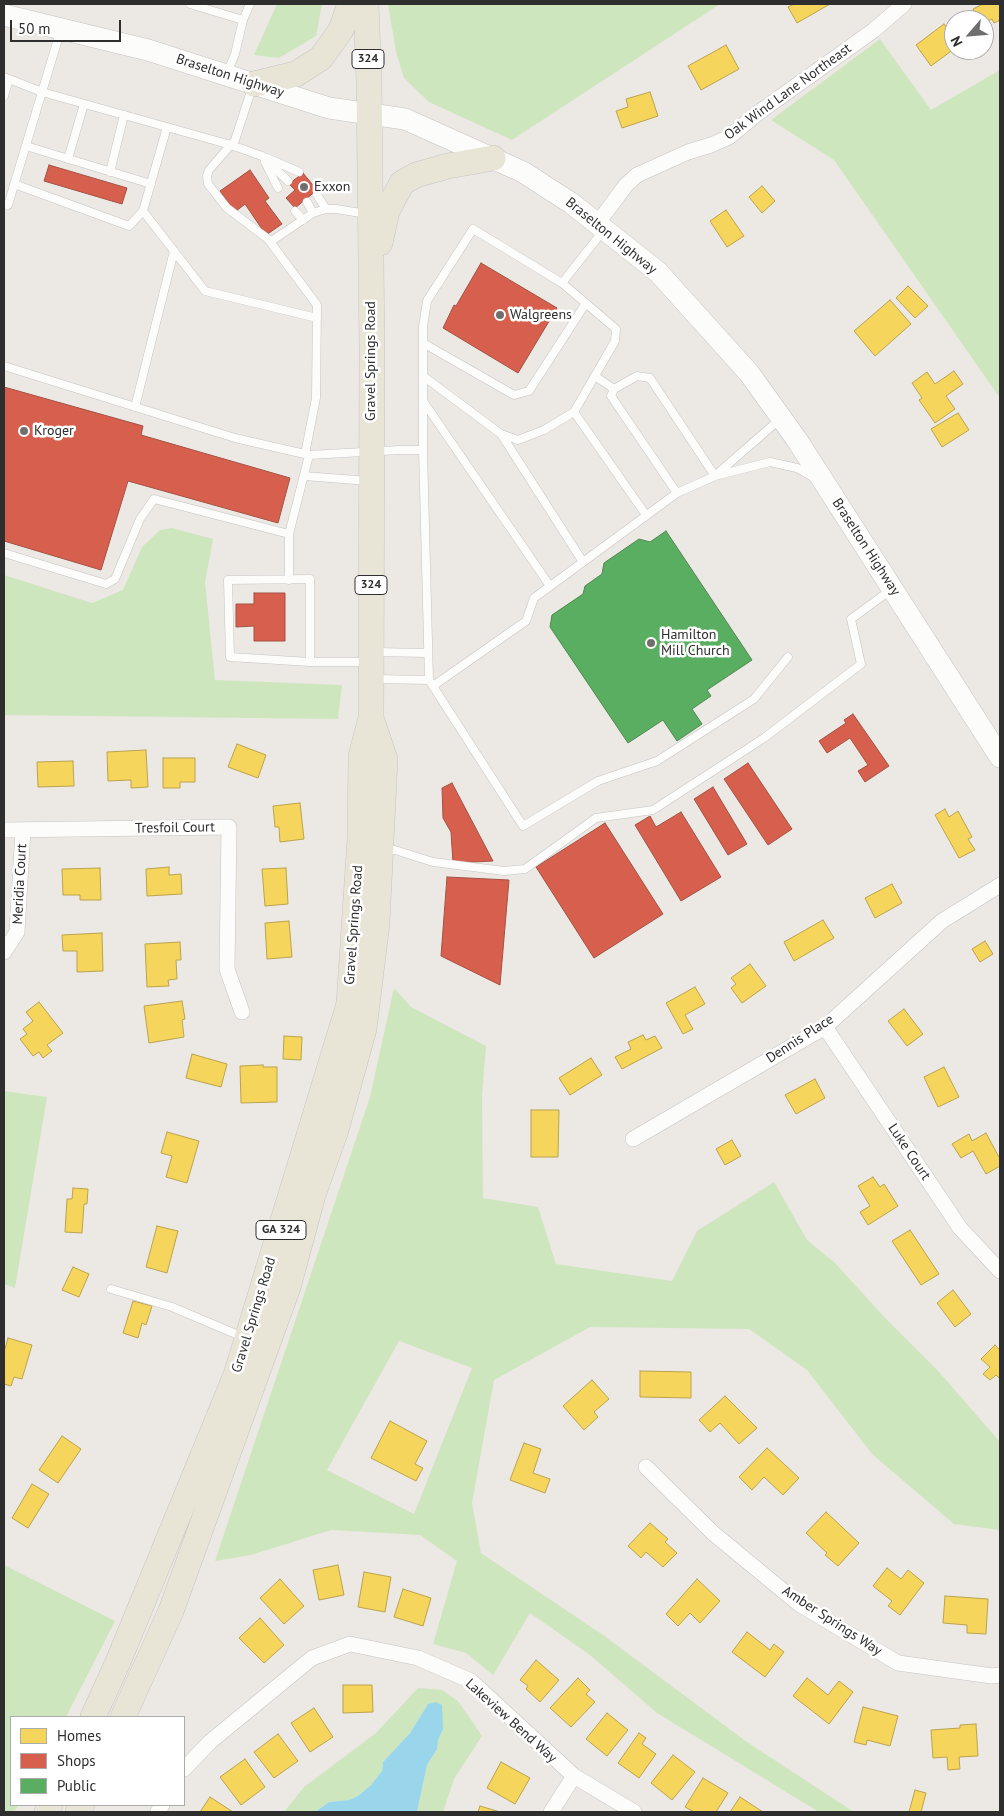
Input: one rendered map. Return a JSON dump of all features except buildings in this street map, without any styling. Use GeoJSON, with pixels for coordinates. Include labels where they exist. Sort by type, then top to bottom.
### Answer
{"type":"FeatureCollection","features":[{"type":"Feature","properties":{"kind":"main road"},"geometry":{"type":"LineString","coordinates":[[254,84],[296,74],[321,58],[341,30],[350,4]]}},
{"type":"Feature","properties":{"kind":"main road","name":"Gravel Springs Road"},"geometry":{"type":"LineString","coordinates":[[93,1716],[236,1374],[349,1004],[360,838],[362,756],[371,718],[371,284],[366,4]]}},
{"type":"Feature","properties":{"kind":"main road","name":"Braselton Highway"},"geometry":{"type":"LineString","coordinates":[[4,15],[148,50],[329,108],[406,119],[524,172],[572,203],[658,272],[749,373],[782,417],[826,484],[893,588],[916,628],[1000,757]]}},
{"type":"Feature","properties":{"kind":"main road"},"geometry":{"type":"LineString","coordinates":[[371,284],[387,211],[402,183],[416,175],[448,166],[492,158]]}},
{"type":"Feature","properties":{"kind":"main road","name":"Gravel Springs Road"},"geometry":{"type":"LineString","coordinates":[[123,1716],[171,1611],[288,1287],[313,1195],[336,1130],[364,1029],[377,923],[385,759],[371,718]]}},
{"type":"Feature","properties":{"kind":"street","name":"Oak Wind Lane Northeast"},"geometry":{"type":"LineString","coordinates":[[601,226],[626,185],[637,175],[688,152],[729,137],[758,113],[874,30],[904,4]]}},
{"type":"Feature","properties":{"kind":"street","name":"Tresfoil Court"},"geometry":{"type":"LineString","coordinates":[[24,830],[229,828],[227,969],[242,1012]]}},
{"type":"Feature","properties":{"kind":"street","name":"Meridia Court"},"geometry":{"type":"LineString","coordinates":[[4,830],[24,830],[17,932],[4,952]]}},
{"type":"Feature","properties":{"kind":"street","name":"Dennis Place"},"geometry":{"type":"LineString","coordinates":[[633,1139],[825,1027],[942,921],[1000,885]]}},
{"type":"Feature","properties":{"kind":"street","name":"Luke Court"},"geometry":{"type":"LineString","coordinates":[[825,1027],[960,1228],[1000,1271]]}},
{"type":"Feature","properties":{"kind":"street","name":"Amber Springs Way"},"geometry":{"type":"LineString","coordinates":[[646,1467],[712,1533],[799,1604],[898,1664],[992,1676],[1000,1675]]}},
{"type":"Feature","properties":{"kind":"street","name":"Lakeview Bend Way"},"geometry":{"type":"LineString","coordinates":[[185,1768],[211,1741],[312,1658],[350,1644],[418,1658],[471,1682],[574,1776],[634,1812]]}},
{"type":"Feature","properties":{"kind":"street"},"geometry":{"type":"LineString","coordinates":[[551,1812],[574,1776]]}},
{"type":"Feature","properties":{"kind":"lane"},"geometry":{"type":"LineString","coordinates":[[190,4],[243,20]]}},
{"type":"Feature","properties":{"kind":"lane"},"geometry":{"type":"LineString","coordinates":[[227,75],[243,20],[250,4]]}},
{"type":"Feature","properties":{"kind":"lane"},"geometry":{"type":"LineString","coordinates":[[4,204],[8,205],[61,29]]}},
{"type":"Feature","properties":{"kind":"lane"},"geometry":{"type":"LineString","coordinates":[[4,96],[6,78],[42,92],[231,145],[299,172]]}},
{"type":"Feature","properties":{"kind":"lane"},"geometry":{"type":"LineString","coordinates":[[254,84],[235,140],[209,170],[208,184],[227,208],[270,242],[317,305],[316,398],[304,476],[289,534],[289,580]]}},
{"type":"Feature","properties":{"kind":"lane"},"geometry":{"type":"LineString","coordinates":[[68,159],[84,104]]}},
{"type":"Feature","properties":{"kind":"lane"},"geometry":{"type":"LineString","coordinates":[[110,172],[124,115]]}},
{"type":"Feature","properties":{"kind":"lane"},"geometry":{"type":"LineString","coordinates":[[14,184],[129,226],[143,211],[167,127]]}},
{"type":"Feature","properties":{"kind":"lane"},"geometry":{"type":"LineString","coordinates":[[26,146],[151,184]]}},
{"type":"Feature","properties":{"kind":"lane"},"geometry":{"type":"LineString","coordinates":[[262,156],[288,181]]}},
{"type":"Feature","properties":{"kind":"lane"},"geometry":{"type":"LineString","coordinates":[[262,156],[278,188]]}},
{"type":"Feature","properties":{"kind":"lane"},"geometry":{"type":"LineString","coordinates":[[317,195],[326,209]]}},
{"type":"Feature","properties":{"kind":"lane"},"geometry":{"type":"LineString","coordinates":[[306,202],[313,213]]}},
{"type":"Feature","properties":{"kind":"lane"},"geometry":{"type":"LineString","coordinates":[[270,242],[313,213],[326,209],[370,215]]}},
{"type":"Feature","properties":{"kind":"lane"},"geometry":{"type":"LineString","coordinates":[[143,211],[205,291],[317,318]]}},
{"type":"Feature","properties":{"kind":"lane"},"geometry":{"type":"LineString","coordinates":[[295,211],[303,220]]}},
{"type":"Feature","properties":{"kind":"lane"},"geometry":{"type":"LineString","coordinates":[[562,283],[601,226]]}},
{"type":"Feature","properties":{"kind":"lane"},"geometry":{"type":"LineString","coordinates":[[423,376],[501,434],[518,440],[544,430],[574,412],[615,341],[616,329],[562,283],[473,229],[427,301],[423,327],[423,343],[423,376],[423,450],[427,653],[431,683],[523,826],[598,781],[657,761],[754,699],[788,657]]}},
{"type":"Feature","properties":{"kind":"lane"},"geometry":{"type":"LineString","coordinates":[[135,407],[174,251]]}},
{"type":"Feature","properties":{"kind":"lane"},"geometry":{"type":"LineString","coordinates":[[423,343],[514,394],[522,393],[529,391],[586,303]]}},
{"type":"Feature","properties":{"kind":"lane"},"geometry":{"type":"LineString","coordinates":[[4,366],[236,438],[307,454],[423,450]]}},
{"type":"Feature","properties":{"kind":"lane"},"geometry":{"type":"LineString","coordinates":[[595,376],[612,392],[677,493]]}},
{"type":"Feature","properties":{"kind":"lane"},"geometry":{"type":"LineString","coordinates":[[612,392],[637,376],[650,378],[715,476]]}},
{"type":"Feature","properties":{"kind":"lane"},"geometry":{"type":"LineString","coordinates":[[423,401],[550,586]]}},
{"type":"Feature","properties":{"kind":"lane"},"geometry":{"type":"LineString","coordinates":[[574,412],[646,515]]}},
{"type":"Feature","properties":{"kind":"lane"},"geometry":{"type":"LineString","coordinates":[[715,476],[782,417]]}},
{"type":"Feature","properties":{"kind":"lane"},"geometry":{"type":"LineString","coordinates":[[501,434],[582,562]]}},
{"type":"Feature","properties":{"kind":"lane"},"geometry":{"type":"LineString","coordinates":[[431,683],[526,621],[534,598],[677,493],[715,476],[770,462],[797,468],[826,484]]}},
{"type":"Feature","properties":{"kind":"lane"},"geometry":{"type":"LineString","coordinates":[[304,476],[372,481]]}},
{"type":"Feature","properties":{"kind":"lane"},"geometry":{"type":"LineString","coordinates":[[4,553],[106,584],[115,579],[140,519],[154,499],[289,534]]}},
{"type":"Feature","properties":{"kind":"lane"},"geometry":{"type":"LineString","coordinates":[[310,662],[310,579],[228,580],[230,657],[310,662],[371,664],[427,653]]}},
{"type":"Feature","properties":{"kind":"lane"},"geometry":{"type":"LineString","coordinates":[[380,850],[395,850],[433,862],[504,871],[525,869],[596,818],[653,810],[764,738],[860,664],[851,619],[893,588]]}},
{"type":"Feature","properties":{"kind":"lane"},"geometry":{"type":"LineString","coordinates":[[371,664],[431,683]]}},
{"type":"Feature","properties":{"kind":"lane"},"geometry":{"type":"LineString","coordinates":[[111,1289],[172,1307],[247,1338]]}},
{"type":"Feature","properties":{"kind":"green space"},"geometry":{"type":"Polygon","coordinates":[[[277,4],[322,4],[316,36],[279,58],[254,55],[277,4]]]}},
{"type":"Feature","properties":{"kind":"green space"},"geometry":{"type":"Polygon","coordinates":[[[388,4],[720,4],[512,140],[429,102],[404,78],[396,52],[388,4]]]}},
{"type":"Feature","properties":{"kind":"green space"},"geometry":{"type":"Polygon","coordinates":[[[880,39],[931,110],[1000,70],[1000,398],[834,160],[771,120],[880,39]]]}},
{"type":"Feature","properties":{"kind":"green space"},"geometry":{"type":"Polygon","coordinates":[[[172,528],[213,539],[205,582],[215,680],[342,685],[338,719],[4,715],[4,575],[92,603],[123,590],[142,547],[160,530],[172,528]]]}},
{"type":"Feature","properties":{"kind":"green space"},"geometry":{"type":"Polygon","coordinates":[[[394,988],[411,1007],[486,1046],[482,1095],[483,1198],[538,1207],[556,1264],[672,1281],[697,1231],[774,1182],[807,1240],[835,1263],[887,1320],[939,1372],[1000,1442],[1000,1530],[954,1524],[872,1454],[807,1370],[749,1329],[590,1327],[494,1380],[472,1503],[481,1553],[603,1635],[747,1742],[854,1812],[819,1812],[657,1713],[590,1655],[530,1613],[493,1675],[466,1653],[433,1644],[457,1561],[420,1535],[331,1530],[251,1555],[215,1561],[370,1097],[394,988]],[[399,1341],[327,1470],[414,1514],[472,1368],[399,1341]]]}},
{"type":"Feature","properties":{"kind":"green space"},"geometry":{"type":"Polygon","coordinates":[[[4,1091],[47,1097],[15,1288],[4,1284],[4,1091]]]}},
{"type":"Feature","properties":{"kind":"green space"},"geometry":{"type":"Polygon","coordinates":[[[4,1565],[115,1621],[67,1716],[10,1716],[10,1806],[18,1806],[14,1812],[4,1812],[4,1565]]]}},
{"type":"Feature","properties":{"kind":"green space"},"geometry":{"type":"Polygon","coordinates":[[[418,1688],[442,1690],[458,1701],[482,1736],[454,1779],[443,1812],[417,1812],[427,1765],[437,1749],[438,1740],[443,1729],[428,1704],[410,1733],[383,1762],[382,1771],[371,1785],[358,1796],[349,1800],[329,1802],[315,1812],[284,1812],[304,1787],[376,1733],[418,1688]]]}},
{"type":"Feature","properties":{"kind":"water"},"geometry":{"type":"Polygon","coordinates":[[[436,1702],[442,1705],[443,1729],[438,1740],[437,1749],[427,1765],[417,1812],[315,1812],[329,1802],[349,1800],[358,1796],[371,1785],[382,1771],[383,1762],[410,1733],[428,1704],[436,1702]]]}},
{"type":"Feature","properties":{"kind":"place","name":"Exxon"},"geometry":{"type":"Point","coordinates":[304,187]}},
{"type":"Feature","properties":{"kind":"place","name":"Walgreens"},"geometry":{"type":"Point","coordinates":[500,315]}},
{"type":"Feature","properties":{"kind":"place","name":"Kroger"},"geometry":{"type":"Point","coordinates":[24,431]}},
{"type":"Feature","properties":{"kind":"place","name":"Hamilton Mill Church"},"geometry":{"type":"Point","coordinates":[651,643]}}]}
